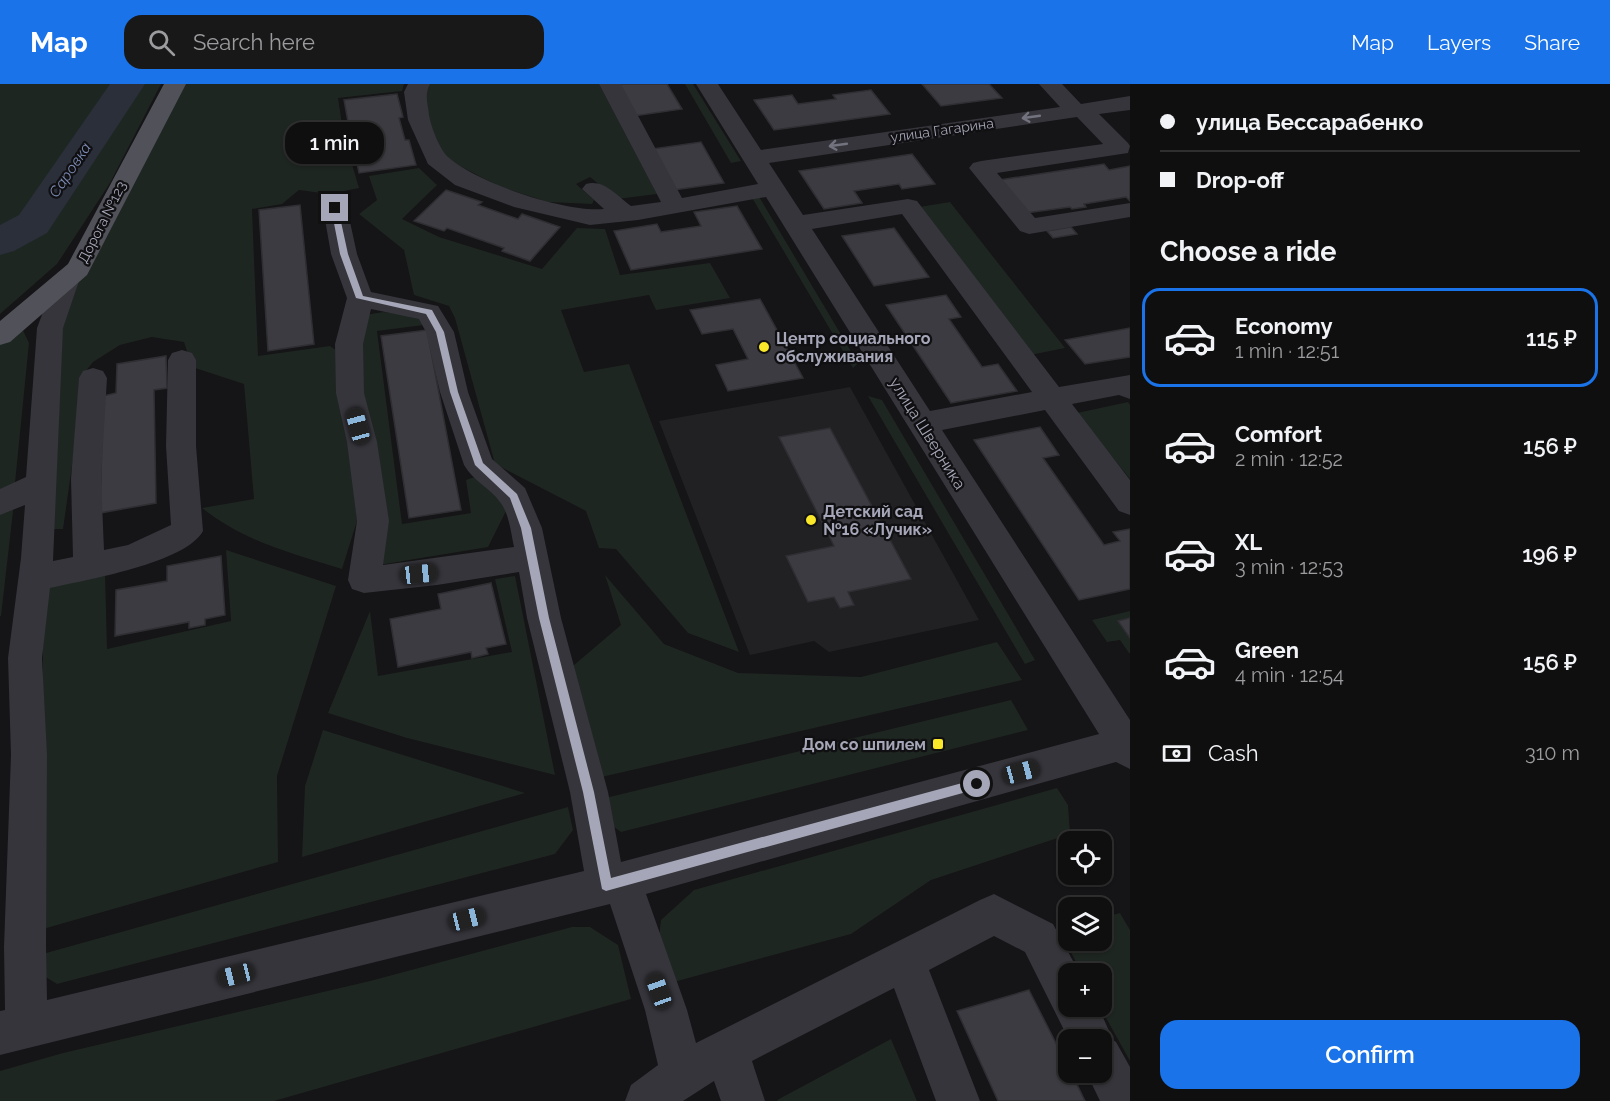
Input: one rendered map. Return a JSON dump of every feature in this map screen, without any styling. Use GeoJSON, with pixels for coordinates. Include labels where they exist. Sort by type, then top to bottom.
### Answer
{"type":"FeatureCollection","features":[{"type":"Feature","properties":{"kind":"main road","name":"Дорога №123"},"geometry":{"type":"LineString","coordinates":[[0,336],[78,269],[175,84]]}},
{"type":"Feature","properties":{"kind":"street"},"geometry":{"type":"LineString","coordinates":[[419,84],[415,92],[419,120],[436,159],[463,180],[523,202],[590,218],[675,206],[774,188]]}},
{"type":"Feature","properties":{"kind":"street"},"geometry":{"type":"LineString","coordinates":[[610,84],[675,206]]}},
{"type":"Feature","properties":{"kind":"street","name":"улица Шверника"},"geometry":{"type":"LineString","coordinates":[[707,84],[1128,746]]}},
{"type":"Feature","properties":{"kind":"street"},"geometry":{"type":"LineString","coordinates":[[1050,84],[1125,147]]}},
{"type":"Feature","properties":{"kind":"street","name":"улица Гагарина"},"geometry":{"type":"LineString","coordinates":[[754,158],[965,150],[1079,110],[1130,103]]}},
{"type":"Feature","properties":{"kind":"street"},"geometry":{"type":"LineString","coordinates":[[965,150],[1125,147]]}},
{"type":"Feature","properties":{"kind":"street"},"geometry":{"type":"LineString","coordinates":[[965,150],[1029,226],[1130,210]]}},
{"type":"Feature","properties":{"kind":"street"},"geometry":{"type":"LineString","coordinates":[[594,189],[625,214]]}},
{"type":"Feature","properties":{"kind":"street"},"geometry":{"type":"LineString","coordinates":[[796,224],[908,206],[1130,503]]}},
{"type":"Feature","properties":{"kind":"street"},"geometry":{"type":"LineString","coordinates":[[335,208],[344,254],[360,298],[349,344],[350,393],[362,442],[373,521],[364,579],[437,572],[532,557]]}},
{"type":"Feature","properties":{"kind":"street"},"geometry":{"type":"LineString","coordinates":[[68,278],[50,328],[34,578],[25,658],[29,755],[24,947],[14,1029],[614,883],[1128,746]]}},
{"type":"Feature","properties":{"kind":"street"},"geometry":{"type":"LineString","coordinates":[[360,298],[429,312],[440,332],[454,392],[479,465],[513,496],[526,528],[544,618],[614,883],[666,1010],[682,1074]]}},
{"type":"Feature","properties":{"kind":"street"},"geometry":{"type":"LineString","coordinates":[[34,578],[134,557],[187,531],[182,446],[182,360]]}},
{"type":"Feature","properties":{"kind":"street"},"geometry":{"type":"LineString","coordinates":[[89,566],[86,479],[93,378]]}},
{"type":"Feature","properties":{"kind":"street"},"geometry":{"type":"LineString","coordinates":[[922,423],[1126,384],[1130,389]]}},
{"type":"Feature","properties":{"kind":"street"},"geometry":{"type":"LineString","coordinates":[[0,503],[40,484]]}},
{"type":"Feature","properties":{"kind":"street"},"geometry":{"type":"LineString","coordinates":[[647,1101],[682,1074],[994,914],[1039,938],[1058,974]]}},
{"type":"Feature","properties":{"kind":"street"},"geometry":{"type":"LineString","coordinates":[[904,960],[958,1101]]}},
{"type":"Feature","properties":{"kind":"street"},"geometry":{"type":"LineString","coordinates":[[727,1050],[743,1101]]}},
{"type":"Feature","properties":{"kind":"street"},"geometry":{"type":"LineString","coordinates":[[1112,1078],[1124,1101]]}},
{"type":"Feature","properties":{"kind":"shaded area"},"geometry":{"type":"Polygon","coordinates":[[[0,84],[161,84],[110,183],[57,264],[0,314],[0,84]]]}},
{"type":"Feature","properties":{"kind":"shaded area"},"geometry":{"type":"Polygon","coordinates":[[[183,84],[404,84],[402,91],[338,98],[344,137],[359,188],[329,194],[299,190],[282,204],[252,209],[258,356],[330,346],[337,351],[357,521],[342,569],[287,552],[252,538],[218,520],[202,508],[254,499],[244,384],[192,367],[184,342],[152,337],[120,345],[93,362],[79,380],[76,438],[63,529],[52,529],[57,331],[72,287],[183,84]]]}},
{"type":"Feature","properties":{"kind":"shaded area"},"geometry":{"type":"Polygon","coordinates":[[[424,84],[599,84],[657,194],[617,199],[590,177],[576,184],[594,200],[592,204],[548,202],[498,186],[439,155],[422,117],[424,84]]]}},
{"type":"Feature","properties":{"kind":"shaded area"},"geometry":{"type":"Polygon","coordinates":[[[685,84],[693,84],[741,161],[731,163],[685,84]]]}},
{"type":"Feature","properties":{"kind":"shaded area"},"geometry":{"type":"Polygon","coordinates":[[[419,168],[437,185],[402,219],[439,237],[542,269],[577,228],[605,229],[620,275],[710,263],[730,298],[656,310],[649,295],[561,310],[584,372],[629,364],[739,652],[688,633],[616,549],[599,548],[586,511],[495,464],[455,318],[449,306],[414,295],[404,250],[359,214],[377,200],[369,176],[419,168]]]}},
{"type":"Feature","properties":{"kind":"shaded area"},"geometry":{"type":"Polygon","coordinates":[[[758,195],[858,363],[853,368],[751,196],[758,195]]]}},
{"type":"Feature","properties":{"kind":"shaded area"},"geometry":{"type":"Polygon","coordinates":[[[950,202],[1065,348],[1030,355],[919,207],[950,202]]]}},
{"type":"Feature","properties":{"kind":"shaded area"},"geometry":{"type":"Polygon","coordinates":[[[383,312],[420,316],[424,325],[377,331],[402,524],[471,513],[466,480],[480,475],[507,509],[488,547],[379,565],[359,387],[365,315],[383,312]]]}},
{"type":"Feature","properties":{"kind":"shaded area"},"geometry":{"type":"Polygon","coordinates":[[[21,326],[29,343],[15,483],[0,491],[0,344],[21,326]]]}},
{"type":"Feature","properties":{"kind":"shaded area","name":"Детский сад №16 «Лучик»"},"geometry":{"type":"Polygon","coordinates":[[[850,387],[979,620],[829,652],[814,641],[750,655],[659,421],[850,387]]]}},
{"type":"Feature","properties":{"kind":"shaded area"},"geometry":{"type":"Polygon","coordinates":[[[868,396],[882,400],[1035,660],[1025,664],[868,396]]]}},
{"type":"Feature","properties":{"kind":"shaded area"},"geometry":{"type":"Polygon","coordinates":[[[1128,402],[1130,405],[1130,479],[1077,413],[1128,402]]]}},
{"type":"Feature","properties":{"kind":"shaded area"},"geometry":{"type":"Polygon","coordinates":[[[14,503],[1,616],[0,616],[0,508],[14,503]]]}},
{"type":"Feature","properties":{"kind":"shaded area"},"geometry":{"type":"Polygon","coordinates":[[[226,550],[336,586],[277,776],[278,862],[43,929],[43,584],[105,572],[107,649],[231,621],[226,550]]]}},
{"type":"Feature","properties":{"kind":"shaded area"},"geometry":{"type":"Polygon","coordinates":[[[605,575],[664,644],[738,673],[861,677],[997,642],[1022,680],[593,779],[567,671],[621,625],[605,575]]]}},
{"type":"Feature","properties":{"kind":"shaded area"},"geometry":{"type":"Polygon","coordinates":[[[515,576],[555,775],[407,738],[328,713],[370,611],[378,676],[512,652],[495,579],[515,576]]]}},
{"type":"Feature","properties":{"kind":"shaded area"},"geometry":{"type":"Polygon","coordinates":[[[1130,611],[1129,653],[1120,640],[1107,642],[1092,620],[1130,611]]]}},
{"type":"Feature","properties":{"kind":"shaded area"},"geometry":{"type":"Polygon","coordinates":[[[1011,700],[1028,730],[621,832],[603,819],[597,800],[1011,700]]]}},
{"type":"Feature","properties":{"kind":"shaded area"},"geometry":{"type":"Polygon","coordinates":[[[323,730],[525,793],[302,857],[305,786],[323,730]]]}},
{"type":"Feature","properties":{"kind":"shaded area"},"geometry":{"type":"Polygon","coordinates":[[[1057,788],[1068,805],[1070,831],[1058,831],[1058,838],[931,880],[851,934],[670,983],[658,947],[661,920],[694,890],[1057,788]]]}},
{"type":"Feature","properties":{"kind":"shaded area"},"geometry":{"type":"Polygon","coordinates":[[[568,807],[573,830],[555,854],[57,984],[39,973],[39,955],[568,807]]]}},
{"type":"Feature","properties":{"kind":"shaded area"},"geometry":{"type":"Polygon","coordinates":[[[1120,913],[1130,930],[1130,1061],[1106,1017],[1112,1017],[1112,963],[1077,963],[1070,951],[1112,951],[1112,915],[1120,913]]]}},
{"type":"Feature","properties":{"kind":"shaded area"},"geometry":{"type":"Polygon","coordinates":[[[572,927],[590,927],[618,945],[631,999],[274,1101],[0,1101],[0,1071],[63,1053],[370,981],[572,927]]]}},
{"type":"Feature","properties":{"kind":"shaded area"},"geometry":{"type":"Polygon","coordinates":[[[891,1039],[917,1101],[777,1100],[891,1039]]]}},
{"type":"Feature","properties":{"kind":"building"},"geometry":{"type":"Polygon","coordinates":[[[617,84],[667,84],[682,109],[634,116],[617,84]]]}},
{"type":"Feature","properties":{"kind":"building"},"geometry":{"type":"Polygon","coordinates":[[[922,84],[989,84],[1002,98],[941,106],[922,84]]]}},
{"type":"Feature","properties":{"kind":"building"},"geometry":{"type":"Polygon","coordinates":[[[871,90],[890,114],[774,130],[754,100],[792,95],[798,104],[836,99],[833,95],[871,90]]]}},
{"type":"Feature","properties":{"kind":"building"},"geometry":{"type":"Polygon","coordinates":[[[397,94],[403,117],[399,118],[405,140],[409,140],[416,165],[359,173],[354,149],[361,148],[355,121],[348,122],[344,100],[397,94]]]}},
{"type":"Feature","properties":{"kind":"building"},"geometry":{"type":"Polygon","coordinates":[[[701,142],[724,183],[674,190],[652,149],[701,142]]]}},
{"type":"Feature","properties":{"kind":"building"},"geometry":{"type":"Polygon","coordinates":[[[912,154],[935,184],[902,189],[899,184],[854,191],[862,203],[824,209],[799,171],[912,154]]]}},
{"type":"Feature","properties":{"kind":"building"},"geometry":{"type":"Polygon","coordinates":[[[1104,164],[1109,170],[1130,166],[1130,201],[1126,197],[1084,204],[1086,207],[1026,213],[999,180],[1104,164]]]}},
{"type":"Feature","properties":{"kind":"building"},"geometry":{"type":"Polygon","coordinates":[[[446,190],[482,202],[478,205],[518,219],[522,214],[560,227],[530,261],[502,251],[504,248],[447,228],[444,231],[414,221],[446,190]]]}},
{"type":"Feature","properties":{"kind":"building"},"geometry":{"type":"Polygon","coordinates":[[[300,205],[314,344],[268,351],[259,210],[300,205]]]}},
{"type":"Feature","properties":{"kind":"building"},"geometry":{"type":"Polygon","coordinates":[[[737,206],[762,249],[631,270],[614,231],[657,224],[661,232],[701,226],[694,212],[737,206]]]}},
{"type":"Feature","properties":{"kind":"building"},"geometry":{"type":"Polygon","coordinates":[[[1071,227],[1077,234],[1053,238],[1047,231],[1071,227]]]}},
{"type":"Feature","properties":{"kind":"building"},"geometry":{"type":"Polygon","coordinates":[[[894,228],[929,277],[874,286],[842,236],[894,228]]]}},
{"type":"Feature","properties":{"kind":"building"},"geometry":{"type":"Polygon","coordinates":[[[946,295],[961,317],[949,319],[982,367],[998,364],[1017,391],[951,403],[886,305],[946,295]]]}},
{"type":"Feature","properties":{"kind":"building","name":"Центр социального обслуживания"},"geometry":{"type":"Polygon","coordinates":[[[760,299],[803,378],[728,391],[716,365],[748,359],[733,329],[702,334],[690,310],[760,299]]]}},
{"type":"Feature","properties":{"kind":"building"},"geometry":{"type":"Polygon","coordinates":[[[1130,328],[1130,357],[1085,364],[1065,340],[1130,328]]]}},
{"type":"Feature","properties":{"kind":"building"},"geometry":{"type":"Polygon","coordinates":[[[427,330],[461,510],[409,518],[381,336],[427,330]]]}},
{"type":"Feature","properties":{"kind":"building"},"geometry":{"type":"Polygon","coordinates":[[[166,356],[167,388],[154,390],[156,503],[100,513],[103,396],[116,393],[117,364],[166,356]]]}},
{"type":"Feature","properties":{"kind":"building"},"geometry":{"type":"Polygon","coordinates":[[[1040,427],[1059,455],[1043,458],[1104,545],[1120,541],[1113,532],[1130,529],[1130,589],[1079,600],[974,440],[1040,427]]]}},
{"type":"Feature","properties":{"kind":"building"},"geometry":{"type":"Polygon","coordinates":[[[830,428],[911,579],[848,592],[854,605],[840,608],[834,597],[808,602],[786,556],[834,546],[779,437],[830,428]]]}},
{"type":"Feature","properties":{"kind":"building"},"geometry":{"type":"Polygon","coordinates":[[[221,556],[225,615],[205,619],[205,625],[189,628],[189,622],[115,636],[116,590],[167,581],[167,566],[221,556]]]}},
{"type":"Feature","properties":{"kind":"building"},"geometry":{"type":"Polygon","coordinates":[[[491,583],[506,644],[486,648],[488,654],[472,658],[471,652],[398,667],[390,619],[441,609],[438,594],[491,583]]]}},
{"type":"Feature","properties":{"kind":"building"},"geometry":{"type":"Polygon","coordinates":[[[1130,618],[1130,638],[1118,621],[1130,618]]]}},
{"type":"Feature","properties":{"kind":"building"},"geometry":{"type":"Polygon","coordinates":[[[1029,990],[1058,1047],[1058,1083],[1076,1083],[1085,1101],[998,1101],[957,1011],[1029,990]]]}},
{"type":"Feature","properties":{"kind":"waterway","name":"Саровка"},"geometry":{"type":"LineString","coordinates":[[0,242],[33,224],[128,84]]}},
{"type":"Feature","properties":{"kind":"place","name":"Центр социального обслуживания"},"geometry":{"type":"Point","coordinates":[764,347]}},
{"type":"Feature","properties":{"kind":"place","name":"Детский сад №16 «Лучик»"},"geometry":{"type":"Point","coordinates":[811,520]}},
{"type":"Feature","properties":{"kind":"place","name":"Дом со шпилем"},"geometry":{"type":"Point","coordinates":[938,744]}},
{"type":"Feature","properties":{"kind":"route"},"geometry":{"type":"LineString","coordinates":[[335,208],[344,254],[360,298],[429,312],[440,332],[454,392],[479,465],[513,496],[526,528],[544,618],[589,792],[606,885],[977,784]]}}]}
